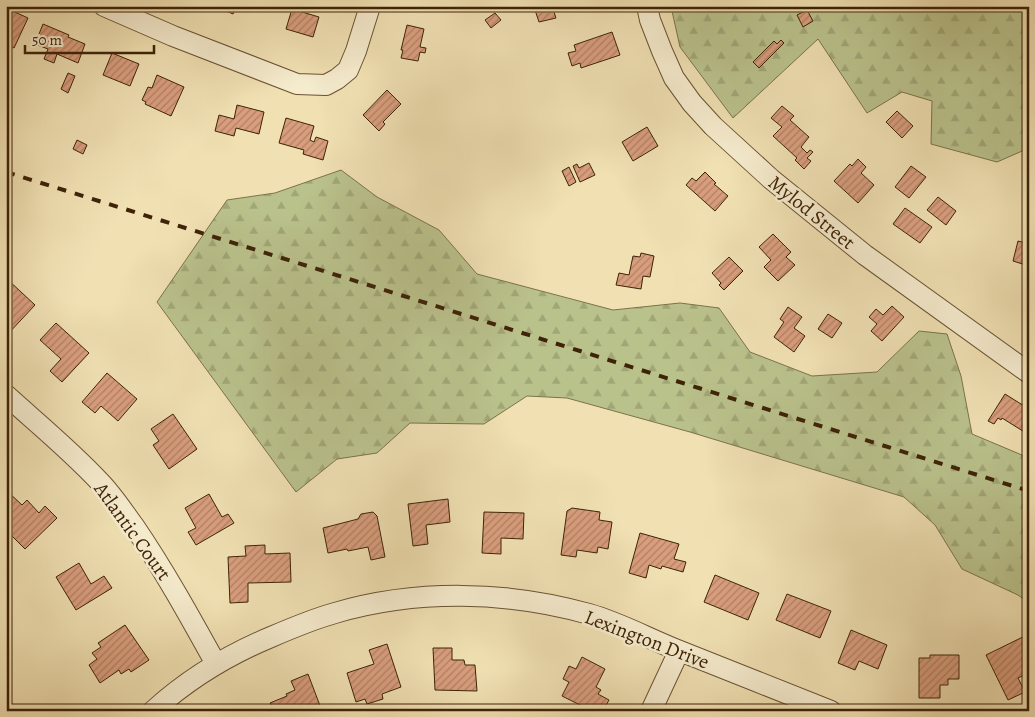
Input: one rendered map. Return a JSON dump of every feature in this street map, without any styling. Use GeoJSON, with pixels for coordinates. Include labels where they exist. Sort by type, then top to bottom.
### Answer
{"type":"FeatureCollection","features":[{"type":"Feature","properties":{"kind":"street"},"geometry":{"type":"LineString","coordinates":[[104,6],[172,36],[297,84],[319,85],[326,85],[337,80],[348,70],[370,6]]}},
{"type":"Feature","properties":{"kind":"street","name":"Mylod Street"},"geometry":{"type":"LineString","coordinates":[[647,6],[662,51],[674,78],[713,126],[771,179],[865,255],[1029,373]]}},
{"type":"Feature","properties":{"kind":"street","name":"Atlantic Court"},"geometry":{"type":"LineString","coordinates":[[6,395],[86,468],[114,498],[173,587],[216,664]]}},
{"type":"Feature","properties":{"kind":"street","name":"Lexington Drive"},"geometry":{"type":"LineString","coordinates":[[153,711],[165,700],[216,664],[285,631],[334,613],[387,601],[443,596],[494,597],[588,614],[624,626],[679,651],[831,711]]}},
{"type":"Feature","properties":{"kind":"street"},"geometry":{"type":"LineString","coordinates":[[651,711],[679,651]]}},
{"type":"Feature","properties":{"kind":"green space"},"geometry":{"type":"Polygon","coordinates":[[[677,6],[1029,6],[1029,148],[997,162],[931,144],[932,101],[902,92],[867,113],[818,39],[733,118],[680,47],[672,11],[677,6]]]}},
{"type":"Feature","properties":{"kind":"green space"},"geometry":{"type":"Polygon","coordinates":[[[341,170],[377,197],[439,230],[477,274],[613,310],[680,303],[719,308],[750,352],[812,376],[877,372],[919,331],[947,334],[961,376],[972,434],[1029,458],[1029,603],[1018,595],[962,569],[935,525],[904,497],[690,432],[567,398],[527,396],[484,424],[410,423],[377,453],[337,459],[296,492],[157,302],[227,200],[275,193],[341,170]]]}},
{"type":"Feature","properties":{"kind":"building"},"geometry":{"type":"Polygon","coordinates":[[[215,6],[237,6],[233,14],[215,6]]]}},
{"type":"Feature","properties":{"kind":"building"},"geometry":{"type":"Polygon","coordinates":[[[552,6],[556,18],[539,22],[534,7],[552,6]]]}},
{"type":"Feature","properties":{"kind":"building"},"geometry":{"type":"Polygon","coordinates":[[[6,8],[28,18],[14,48],[6,44],[6,8]]]}},
{"type":"Feature","properties":{"kind":"building"},"geometry":{"type":"Polygon","coordinates":[[[292,9],[319,17],[313,37],[286,29],[292,9]]]}},
{"type":"Feature","properties":{"kind":"building"},"geometry":{"type":"Polygon","coordinates":[[[807,10],[813,21],[803,27],[797,15],[807,10]]]}},
{"type":"Feature","properties":{"kind":"building"},"geometry":{"type":"Polygon","coordinates":[[[495,13],[501,20],[491,28],[485,20],[495,13]]]}},
{"type":"Feature","properties":{"kind":"building"},"geometry":{"type":"Polygon","coordinates":[[[43,24],[85,44],[78,63],[57,54],[54,63],[44,59],[48,49],[35,44],[43,24]]]}},
{"type":"Feature","properties":{"kind":"building"},"geometry":{"type":"Polygon","coordinates":[[[407,25],[424,29],[420,47],[426,48],[425,53],[420,52],[418,61],[401,58],[407,25]]]}},
{"type":"Feature","properties":{"kind":"building"},"geometry":{"type":"Polygon","coordinates":[[[612,32],[620,55],[581,68],[580,63],[572,66],[568,53],[576,51],[574,45],[612,32]]]}},
{"type":"Feature","properties":{"kind":"building"},"geometry":{"type":"Polygon","coordinates":[[[781,40],[784,43],[759,68],[753,62],[774,41],[777,44],[781,40]]]}},
{"type":"Feature","properties":{"kind":"building"},"geometry":{"type":"Polygon","coordinates":[[[112,53],[139,64],[130,86],[103,75],[112,53]]]}},
{"type":"Feature","properties":{"kind":"building"},"geometry":{"type":"Polygon","coordinates":[[[68,73],[75,76],[68,93],[61,89],[68,73]]]}},
{"type":"Feature","properties":{"kind":"building"},"geometry":{"type":"Polygon","coordinates":[[[157,75],[184,87],[171,116],[145,104],[146,102],[142,100],[148,87],[152,88],[157,75]]]}},
{"type":"Feature","properties":{"kind":"building"},"geometry":{"type":"Polygon","coordinates":[[[387,90],[401,104],[383,122],[385,124],[379,131],[363,115],[387,90]]]}},
{"type":"Feature","properties":{"kind":"building"},"geometry":{"type":"Polygon","coordinates":[[[237,105],[264,112],[259,134],[236,128],[234,136],[215,131],[219,115],[234,119],[237,105]]]}},
{"type":"Feature","properties":{"kind":"building"},"geometry":{"type":"Polygon","coordinates":[[[782,106],[794,116],[790,120],[809,137],[801,147],[807,153],[810,150],[813,152],[807,158],[811,161],[804,169],[795,160],[797,158],[773,136],[782,127],[771,118],[782,106]]]}},
{"type":"Feature","properties":{"kind":"building"},"geometry":{"type":"Polygon","coordinates":[[[897,111],[913,126],[902,138],[886,122],[897,111]]]}},
{"type":"Feature","properties":{"kind":"building"},"geometry":{"type":"Polygon","coordinates":[[[286,118],[314,126],[310,140],[314,142],[316,137],[328,141],[323,160],[303,154],[304,150],[279,143],[286,118]]]}},
{"type":"Feature","properties":{"kind":"building"},"geometry":{"type":"Polygon","coordinates":[[[647,127],[658,146],[633,161],[622,142],[647,127]]]}},
{"type":"Feature","properties":{"kind":"building"},"geometry":{"type":"Polygon","coordinates":[[[77,140],[87,145],[83,154],[73,149],[77,140]]]}},
{"type":"Feature","properties":{"kind":"building"},"geometry":{"type":"Polygon","coordinates":[[[858,159],[866,167],[861,173],[874,185],[858,203],[834,181],[850,164],[852,166],[858,159]]]}},
{"type":"Feature","properties":{"kind":"building"},"geometry":{"type":"Polygon","coordinates":[[[589,163],[595,175],[580,182],[573,166],[577,164],[579,168],[589,163]]]}},
{"type":"Feature","properties":{"kind":"building"},"geometry":{"type":"Polygon","coordinates":[[[911,166],[926,177],[909,198],[895,187],[911,166]]]}},
{"type":"Feature","properties":{"kind":"building"},"geometry":{"type":"Polygon","coordinates":[[[569,167],[576,182],[569,186],[562,171],[569,167]]]}},
{"type":"Feature","properties":{"kind":"building"},"geometry":{"type":"Polygon","coordinates":[[[705,172],[716,183],[714,184],[728,196],[715,211],[686,185],[692,178],[696,181],[705,172]]]}},
{"type":"Feature","properties":{"kind":"building"},"geometry":{"type":"Polygon","coordinates":[[[938,197],[956,211],[946,225],[927,210],[938,197]]]}},
{"type":"Feature","properties":{"kind":"building"},"geometry":{"type":"Polygon","coordinates":[[[905,208],[932,227],[920,243],[893,224],[905,208]]]}},
{"type":"Feature","properties":{"kind":"building"},"geometry":{"type":"Polygon","coordinates":[[[773,234],[791,252],[786,257],[795,265],[778,281],[764,267],[771,260],[759,247],[773,234]]]}},
{"type":"Feature","properties":{"kind":"building"},"geometry":{"type":"Polygon","coordinates":[[[1018,241],[1029,244],[1029,266],[1013,261],[1018,241]]]}},
{"type":"Feature","properties":{"kind":"building"},"geometry":{"type":"Polygon","coordinates":[[[641,253],[654,256],[650,277],[643,276],[641,289],[616,285],[619,273],[629,275],[633,256],[640,257],[641,253]]]}},
{"type":"Feature","properties":{"kind":"building"},"geometry":{"type":"Polygon","coordinates":[[[729,257],[743,271],[724,290],[719,285],[721,283],[712,273],[729,257]]]}},
{"type":"Feature","properties":{"kind":"building"},"geometry":{"type":"Polygon","coordinates":[[[6,278],[35,305],[6,336],[6,278]]]}},
{"type":"Feature","properties":{"kind":"building"},"geometry":{"type":"Polygon","coordinates":[[[892,306],[904,317],[882,341],[871,331],[877,324],[869,317],[876,309],[883,315],[892,306]]]}},
{"type":"Feature","properties":{"kind":"building"},"geometry":{"type":"Polygon","coordinates":[[[788,307],[802,317],[794,328],[805,336],[794,352],[774,337],[784,322],[780,319],[788,307]]]}},
{"type":"Feature","properties":{"kind":"building"},"geometry":{"type":"Polygon","coordinates":[[[828,314],[842,323],[832,338],[818,329],[828,314]]]}},
{"type":"Feature","properties":{"kind":"building"},"geometry":{"type":"Polygon","coordinates":[[[56,323],[89,353],[62,382],[50,371],[61,359],[40,340],[56,323]]]}},
{"type":"Feature","properties":{"kind":"building"},"geometry":{"type":"Polygon","coordinates":[[[107,373],[137,399],[118,421],[101,406],[95,413],[82,402],[107,373]]]}},
{"type":"Feature","properties":{"kind":"building"},"geometry":{"type":"Polygon","coordinates":[[[1005,394],[1029,409],[1029,429],[1026,433],[1002,418],[1001,420],[998,418],[994,424],[988,421],[1005,394]]]}},
{"type":"Feature","properties":{"kind":"building"},"geometry":{"type":"Polygon","coordinates":[[[173,414],[197,449],[169,469],[153,445],[159,441],[151,429],[173,414]]]}},
{"type":"Feature","properties":{"kind":"building"},"geometry":{"type":"Polygon","coordinates":[[[6,490],[22,505],[27,500],[39,513],[45,506],[57,518],[25,549],[6,530],[6,490]]]}},
{"type":"Feature","properties":{"kind":"building"},"geometry":{"type":"Polygon","coordinates":[[[209,494],[222,517],[228,514],[234,523],[196,545],[188,532],[196,528],[185,508],[209,494]]]}},
{"type":"Feature","properties":{"kind":"building"},"geometry":{"type":"Polygon","coordinates":[[[448,499],[450,522],[426,525],[428,544],[413,546],[408,504],[448,499]]]}},
{"type":"Feature","properties":{"kind":"building"},"geometry":{"type":"Polygon","coordinates":[[[572,508],[600,512],[599,520],[612,522],[608,549],[598,547],[597,553],[577,550],[576,557],[561,555],[567,511],[572,508]]]}},
{"type":"Feature","properties":{"kind":"building"},"geometry":{"type":"Polygon","coordinates":[[[373,512],[377,516],[385,557],[371,560],[368,547],[328,553],[323,528],[358,519],[361,514],[373,512]]]}},
{"type":"Feature","properties":{"kind":"building"},"geometry":{"type":"Polygon","coordinates":[[[484,512],[524,513],[523,539],[501,538],[501,554],[482,553],[484,512]]]}},
{"type":"Feature","properties":{"kind":"building"},"geometry":{"type":"Polygon","coordinates":[[[640,533],[679,544],[674,559],[686,562],[683,572],[662,566],[661,569],[649,565],[646,578],[629,573],[640,533]]]}},
{"type":"Feature","properties":{"kind":"building"},"geometry":{"type":"Polygon","coordinates":[[[265,545],[265,554],[290,553],[291,582],[248,583],[248,602],[230,603],[228,557],[246,556],[245,546],[265,545]]]}},
{"type":"Feature","properties":{"kind":"building"},"geometry":{"type":"Polygon","coordinates":[[[79,563],[91,584],[104,576],[112,588],[76,610],[56,577],[79,563]]]}},
{"type":"Feature","properties":{"kind":"building"},"geometry":{"type":"Polygon","coordinates":[[[715,575],[759,593],[748,620],[704,602],[715,575]]]}},
{"type":"Feature","properties":{"kind":"building"},"geometry":{"type":"Polygon","coordinates":[[[787,594],[831,611],[820,638],[776,620],[787,594]]]}},
{"type":"Feature","properties":{"kind":"building"},"geometry":{"type":"Polygon","coordinates":[[[125,625],[149,660],[131,672],[129,669],[121,674],[119,670],[100,683],[89,665],[97,659],[92,653],[101,647],[98,643],[125,625]]]}},
{"type":"Feature","properties":{"kind":"building"},"geometry":{"type":"Polygon","coordinates":[[[851,630],[887,645],[878,669],[859,661],[855,670],[838,663],[851,630]]]}},
{"type":"Feature","properties":{"kind":"building"},"geometry":{"type":"Polygon","coordinates":[[[1029,634],[1029,673],[1018,678],[1025,692],[1008,700],[986,655],[1029,634]]]}},
{"type":"Feature","properties":{"kind":"building"},"geometry":{"type":"Polygon","coordinates":[[[387,644],[401,687],[382,694],[383,699],[367,704],[365,699],[356,702],[347,673],[374,664],[369,650],[387,644]]]}},
{"type":"Feature","properties":{"kind":"building"},"geometry":{"type":"Polygon","coordinates":[[[433,648],[452,648],[452,660],[464,660],[465,665],[475,665],[477,691],[435,690],[433,648]]]}},
{"type":"Feature","properties":{"kind":"building"},"geometry":{"type":"Polygon","coordinates":[[[930,655],[959,655],[959,679],[948,679],[948,685],[940,685],[940,698],[919,698],[919,658],[930,658],[930,655]]]}},
{"type":"Feature","properties":{"kind":"building"},"geometry":{"type":"Polygon","coordinates":[[[582,657],[605,669],[596,687],[601,690],[598,694],[609,700],[603,711],[592,711],[562,696],[569,682],[563,679],[569,666],[576,669],[582,657]]]}},
{"type":"Feature","properties":{"kind":"building"},"geometry":{"type":"Polygon","coordinates":[[[308,674],[322,711],[261,711],[272,706],[270,703],[287,696],[286,694],[295,690],[291,681],[308,674]]]}},
{"type":"Feature","properties":{"kind":"railway"},"geometry":{"type":"LineString","coordinates":[[6,172],[1029,491]]}}]}
